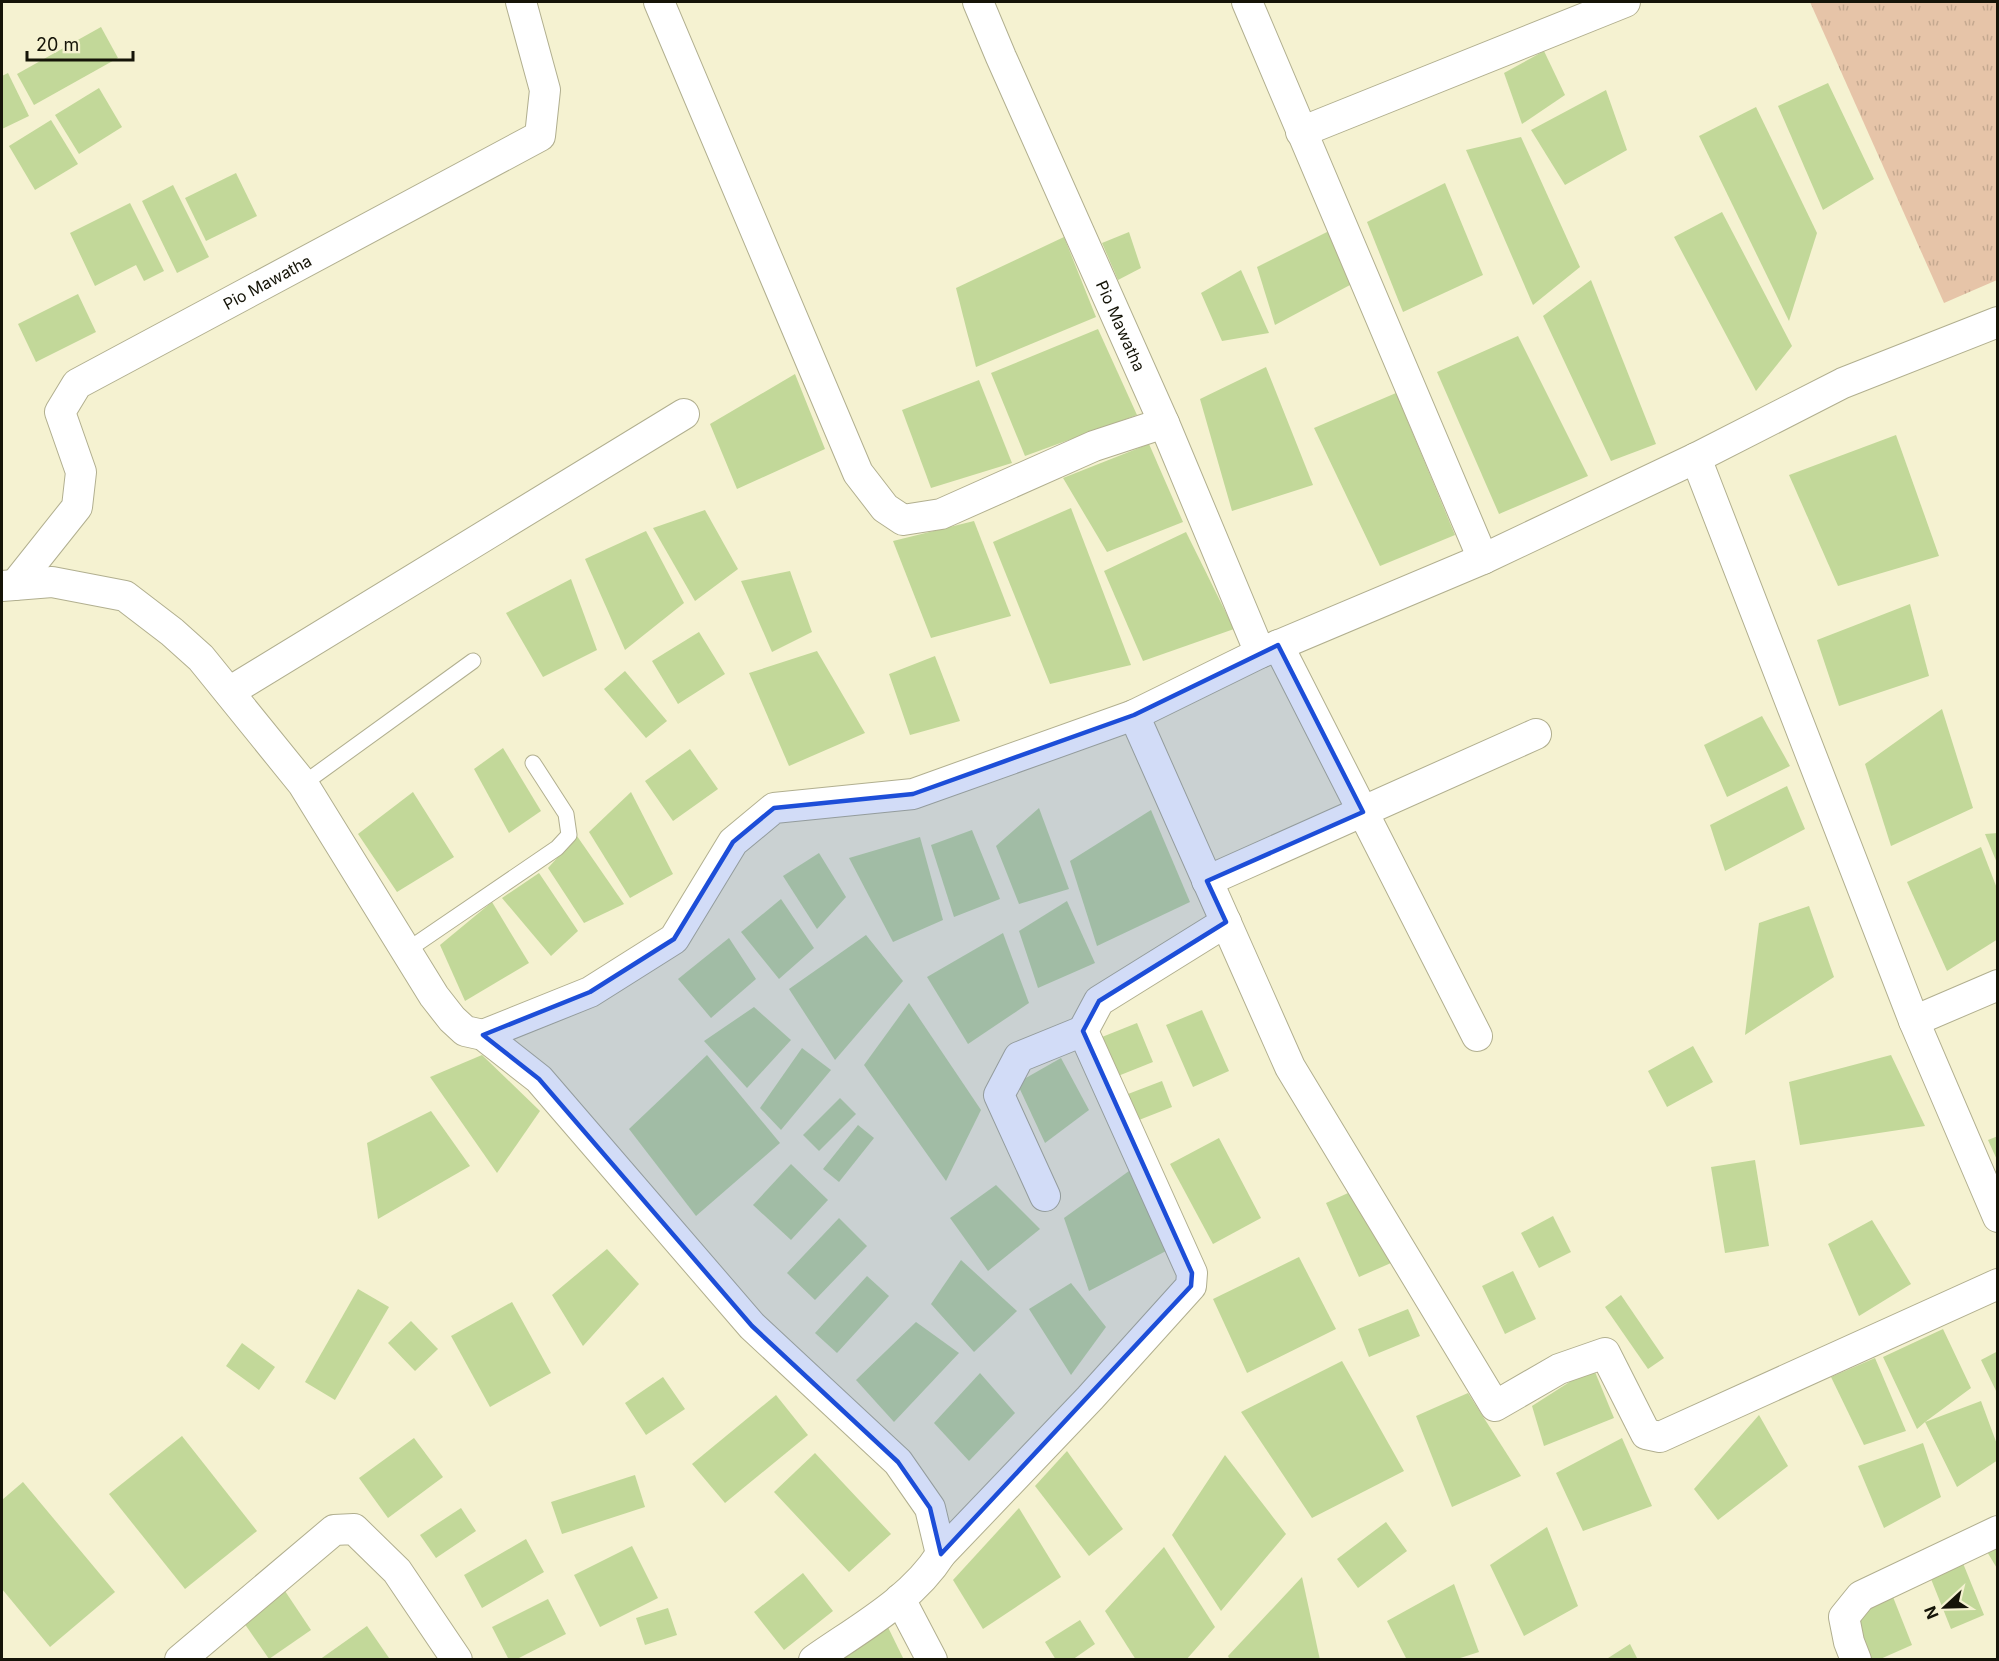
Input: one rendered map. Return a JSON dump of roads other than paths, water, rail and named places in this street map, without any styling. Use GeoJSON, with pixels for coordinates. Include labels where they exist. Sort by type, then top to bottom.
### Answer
{"type":"FeatureCollection","features":[{"type":"Feature","properties":{"kind":"street","name":"Pio Mawatha"},"geometry":{"type":"LineString","coordinates":[[8,586],[77,507],[81,472],[60,412],[77,384],[540,136],[545,90],[521,2]]}},
{"type":"Feature","properties":{"kind":"street"},"geometry":{"type":"LineString","coordinates":[[658,2],[858,473],[885,508],[903,520],[941,514],[1094,446],[1164,423]]}},
{"type":"Feature","properties":{"kind":"street","name":"Pio Mawatha"},"geometry":{"type":"LineString","coordinates":[[978,2],[1164,423],[1269,649],[1363,812],[1477,1036]]}},
{"type":"Feature","properties":{"kind":"street"},"geometry":{"type":"LineString","coordinates":[[1247,2],[1483,559]]}},
{"type":"Feature","properties":{"kind":"street"},"geometry":{"type":"LineString","coordinates":[[1301,132],[1625,2]]}},
{"type":"Feature","properties":{"kind":"street"},"geometry":{"type":"LineString","coordinates":[[483,1035],[590,992],[674,939],[733,842],[774,808],[913,794],[1134,715],[1269,649],[1483,559],[1695,458],[1843,383],[1998,322]]}},
{"type":"Feature","properties":{"kind":"street"},"geometry":{"type":"LineString","coordinates":[[229,692],[684,414]]}},
{"type":"Feature","properties":{"kind":"street"},"geometry":{"type":"LineString","coordinates":[[1695,458],[1914,1021],[1998,1216]]}},
{"type":"Feature","properties":{"kind":"street"},"geometry":{"type":"LineString","coordinates":[[8,586],[52,582],[125,596],[172,632],[201,658],[303,784],[434,996],[452,1019],[465,1031],[483,1035],[539,1079],[752,1326],[898,1462],[930,1508],[941,1554]]}},
{"type":"Feature","properties":{"kind":"street"},"geometry":{"type":"LineString","coordinates":[[1134,715],[1290,1067],[1495,1406],[1559,1369],[1605,1353],[1646,1434],[1660,1437],[1998,1284]]}},
{"type":"Feature","properties":{"kind":"street"},"geometry":{"type":"LineString","coordinates":[[1207,881],[1536,734]]}},
{"type":"Feature","properties":{"kind":"street"},"geometry":{"type":"LineString","coordinates":[[1045,1196],[999,1095],[1019,1057],[1083,1031],[1099,1001],[1226,922]]}},
{"type":"Feature","properties":{"kind":"street"},"geometry":{"type":"LineString","coordinates":[[1914,1021],[1998,985]]}},
{"type":"Feature","properties":{"kind":"street"},"geometry":{"type":"LineString","coordinates":[[814,1659],[900,1599],[930,1571],[941,1554],[1090,1398],[1191,1286],[1192,1274],[1083,1031]]}},
{"type":"Feature","properties":{"kind":"street"},"geometry":{"type":"LineString","coordinates":[[180,1659],[334,1530],[354,1528],[397,1571],[457,1659]]}},
{"type":"Feature","properties":{"kind":"street"},"geometry":{"type":"LineString","coordinates":[[1856,1659],[1849,1642],[1844,1617],[1861,1596],[1998,1531]]}},
{"type":"Feature","properties":{"kind":"street"},"geometry":{"type":"LineString","coordinates":[[900,1599],[932,1659]]}},
{"type":"Feature","properties":{"kind":"lane"},"geometry":{"type":"LineString","coordinates":[[303,784],[473,661]]}},
{"type":"Feature","properties":{"kind":"lane"},"geometry":{"type":"LineString","coordinates":[[406,951],[557,848],[569,835],[566,814],[533,763]]}}]}
